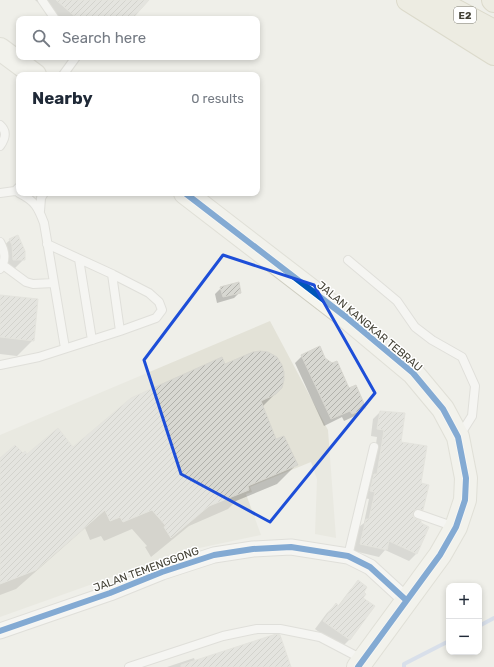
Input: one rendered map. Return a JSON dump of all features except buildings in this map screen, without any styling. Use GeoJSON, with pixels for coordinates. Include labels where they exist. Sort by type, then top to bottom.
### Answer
{"type":"FeatureCollection","features":[{"type":"Feature","properties":{"kind":"highway"},"geometry":{"type":"LineString","coordinates":[[408,0],[494,54]]}},
{"type":"Feature","properties":{"kind":"highway","name":"E2"},"geometry":{"type":"LineString","coordinates":[[436,0],[494,31]]}},
{"type":"Feature","properties":{"kind":"street"},"geometry":{"type":"LineString","coordinates":[[1,52],[31,72]]}},
{"type":"Feature","properties":{"kind":"street","name":"JALAN KANGKAR TEBRAU"},"geometry":{"type":"LineString","coordinates":[[189,196],[346,317],[413,373],[444,409],[458,437],[466,478],[466,493],[456,527],[440,554],[360,664]]}},
{"type":"Feature","properties":{"kind":"street","name":"JALAN TEMENGGONG"},"geometry":{"type":"LineString","coordinates":[[0,631],[110,593],[162,572],[214,555],[253,549],[291,547],[348,556],[370,567],[406,600]]}},
{"type":"Feature","properties":{"kind":"lane"},"geometry":{"type":"LineString","coordinates":[[42,0],[53,16]]}},
{"type":"Feature","properties":{"kind":"lane"},"geometry":{"type":"LineString","coordinates":[[66,72],[74,60]]}},
{"type":"Feature","properties":{"kind":"lane"},"geometry":{"type":"LineString","coordinates":[[0,125],[4,128],[5,135],[5,139],[0,146]]}},
{"type":"Feature","properties":{"kind":"lane"},"geometry":{"type":"LineString","coordinates":[[0,193],[16,191]]}},
{"type":"Feature","properties":{"kind":"lane"},"geometry":{"type":"LineString","coordinates":[[26,196],[36,205],[44,223],[65,348]]}},
{"type":"Feature","properties":{"kind":"lane"},"geometry":{"type":"LineString","coordinates":[[40,212],[42,196]]}},
{"type":"Feature","properties":{"kind":"lane"},"geometry":{"type":"LineString","coordinates":[[0,242],[4,248],[5,257],[2,267],[26,282],[33,284],[54,283]]}},
{"type":"Feature","properties":{"kind":"lane"},"geometry":{"type":"LineString","coordinates":[[0,365],[39,357],[120,331],[156,318],[162,310],[159,302],[149,293],[47,244]]}},
{"type":"Feature","properties":{"kind":"lane"},"geometry":{"type":"LineString","coordinates":[[79,259],[92,340]]}},
{"type":"Feature","properties":{"kind":"lane"},"geometry":{"type":"LineString","coordinates":[[348,260],[397,301],[415,327],[432,340],[462,357],[475,386],[472,416],[458,437]]}},
{"type":"Feature","properties":{"kind":"lane"},"geometry":{"type":"LineString","coordinates":[[112,274],[120,331]]}},
{"type":"Feature","properties":{"kind":"lane"},"geometry":{"type":"LineString","coordinates":[[348,556],[374,447]]}},
{"type":"Feature","properties":{"kind":"lane"},"geometry":{"type":"LineString","coordinates":[[418,514],[456,527]]}},
{"type":"Feature","properties":{"kind":"lane"},"geometry":{"type":"LineString","coordinates":[[129,667],[223,636],[257,629],[280,629],[320,637],[360,664]]}},
{"type":"Feature","properties":{"kind":"highlighted area"},"geometry":{"type":"Polygon","coordinates":[[[223,255],[314,285],[375,393],[270,522],[181,474],[144,360],[223,255]]]}},
{"type":"Feature","properties":{"kind":"shaded area"},"geometry":{"type":"Polygon","coordinates":[[[270,321],[328,430],[336,538],[315,534],[317,479],[311,462],[250,487],[252,492],[246,494],[261,535],[185,551],[0,617],[0,435],[270,321]]]}},
{"type":"Feature","properties":{"kind":"waterway"},"geometry":{"type":"LineString","coordinates":[[482,624],[494,618]]}},
{"type":"Feature","properties":{"kind":"waterway"},"geometry":{"type":"LineString","coordinates":[[404,667],[404,664],[446,643]]}},
{"type":"Feature","properties":{"kind":"cycle path"},"geometry":{"type":"LineString","coordinates":[[189,196],[346,317],[413,373],[443,409],[458,437],[466,478],[465,500],[456,527],[440,555],[358,667]]}},
{"type":"Feature","properties":{"kind":"cycle path"},"geometry":{"type":"LineString","coordinates":[[0,631],[110,593],[162,572],[214,555],[253,549],[291,547],[348,556],[370,567],[406,600]]}}]}
